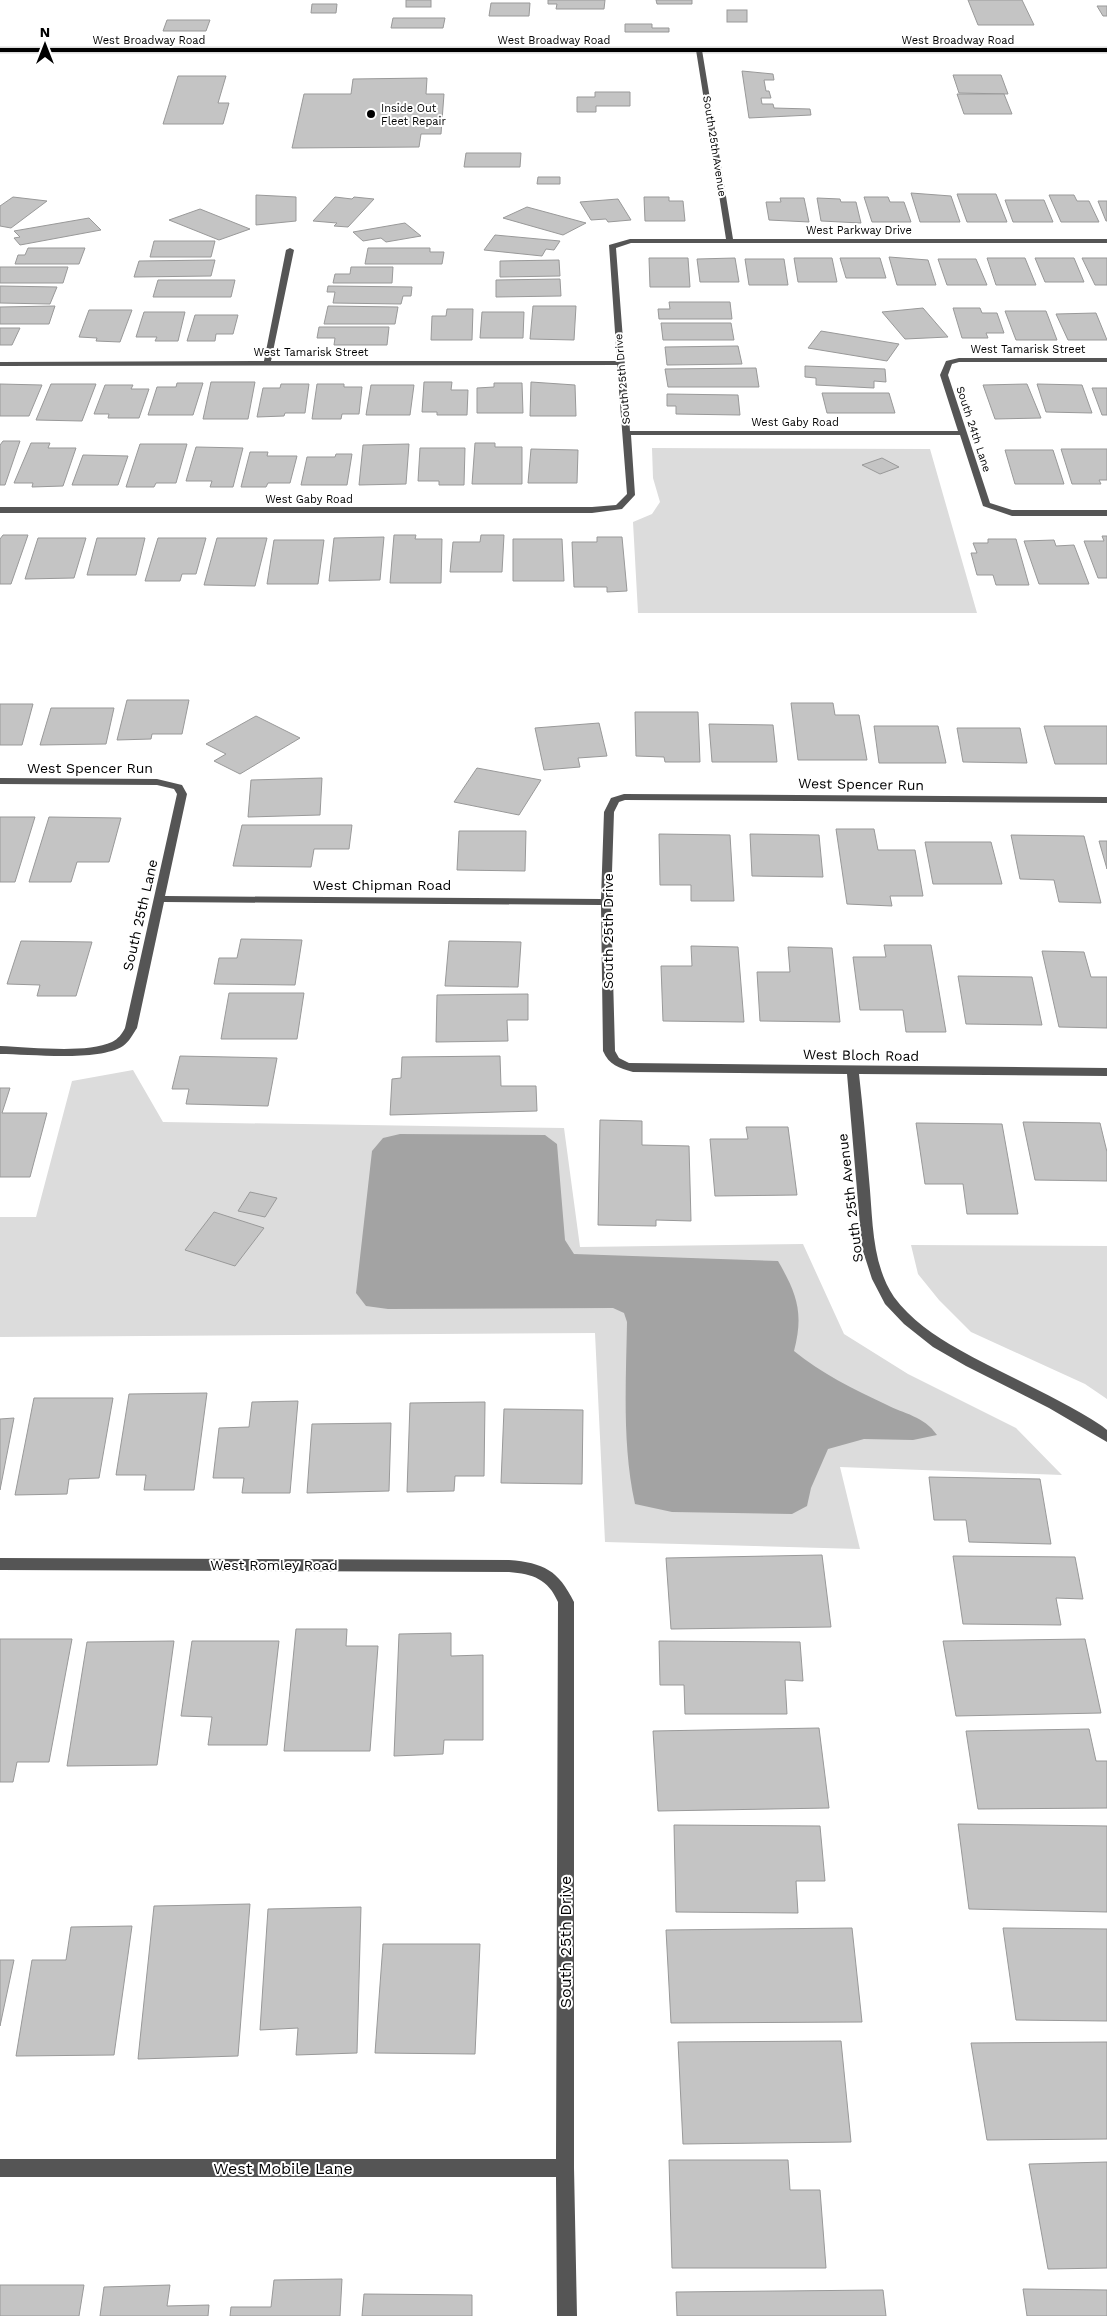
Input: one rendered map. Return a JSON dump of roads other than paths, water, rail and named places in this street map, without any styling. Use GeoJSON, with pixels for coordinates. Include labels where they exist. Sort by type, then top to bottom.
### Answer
{"type":"FeatureCollection","features":[{"type":"Feature","properties":{"kind":"main road","name":"West Broadway Road"},"geometry":{"type":"LineString","coordinates":[[0,50],[1107,50]]}},
{"type":"Feature","properties":{"kind":"street","name":"South 25th Avenue"},"geometry":{"type":"LineString","coordinates":[[700,50],[730,241]]}},
{"type":"Feature","properties":{"kind":"street","name":"West Parkway Drive"},"geometry":{"type":"LineString","coordinates":[[612,246],[630,242],[1107,241]]}},
{"type":"Feature","properties":{"kind":"street","name":"South 25th Drive"},"geometry":{"type":"LineString","coordinates":[[612,246],[631,495],[619,507]]}},
{"type":"Feature","properties":{"kind":"street"},"geometry":{"type":"LineString","coordinates":[[267,364],[290,250]]}},
{"type":"Feature","properties":{"kind":"street","name":"West Tamarisk Street"},"geometry":{"type":"LineString","coordinates":[[949,363],[972,360],[1107,360]]}},
{"type":"Feature","properties":{"kind":"street","name":"South 24th Lane"},"geometry":{"type":"LineString","coordinates":[[949,363],[944,375],[986,504],[1012,513],[1107,513]]}},
{"type":"Feature","properties":{"kind":"street","name":"West Tamarisk Street"},"geometry":{"type":"LineString","coordinates":[[0,364],[621,364]]}},
{"type":"Feature","properties":{"kind":"street","name":"West Gaby Road"},"geometry":{"type":"LineString","coordinates":[[627,434],[964,433]]}},
{"type":"Feature","properties":{"kind":"street","name":"West Gaby Road"},"geometry":{"type":"LineString","coordinates":[[0,510],[592,510],[619,507]]}},
{"type":"Feature","properties":{"kind":"street","name":"West Spencer Run"},"geometry":{"type":"LineString","coordinates":[[0,781],[157,782],[178,787]]}},
{"type":"Feature","properties":{"kind":"street","name":"South 25th Lane"},"geometry":{"type":"LineString","coordinates":[[0,1050],[78,1051],[117,1045],[126,1037],[131,1028],[181,801],[182,794],[178,787]]}},
{"type":"Feature","properties":{"kind":"street","name":"West Spencer Run"},"geometry":{"type":"LineString","coordinates":[[616,800],[646,796],[1107,800]]}},
{"type":"Feature","properties":{"kind":"street","name":"South 25th Drive"},"geometry":{"type":"LineString","coordinates":[[615,1062],[609,1051],[606,902],[609,812],[616,800]]}},
{"type":"Feature","properties":{"kind":"street","name":"West Chipman Road"},"geometry":{"type":"LineString","coordinates":[[159,899],[606,902]]}},
{"type":"Feature","properties":{"kind":"street","name":"West Bloch Road"},"geometry":{"type":"LineString","coordinates":[[615,1062],[633,1068],[1107,1072]]}},
{"type":"Feature","properties":{"kind":"street","name":"South 25th Avenue"},"geometry":{"type":"LineString","coordinates":[[853,1070],[870,1248],[877,1277],[894,1307],[918,1328],[962,1358],[1086,1422],[1107,1437]]}},
{"type":"Feature","properties":{"kind":"street","name":"West Romley Road"},"geometry":{"type":"LineString","coordinates":[[0,1564],[509,1566],[527,1567],[548,1574]]}},
{"type":"Feature","properties":{"kind":"street","name":"South 25th Drive"},"geometry":{"type":"LineString","coordinates":[[548,1574],[560,1588],[566,1602],[565,2168],[567,2316]]}},
{"type":"Feature","properties":{"kind":"street","name":"West Mobile Lane"},"geometry":{"type":"LineString","coordinates":[[0,2168],[565,2168]]}},
{"type":"Feature","properties":{"kind":"place","name":"Inside Out Fleet Repair"},"geometry":{"type":"Point","coordinates":[371,114]}}]}
